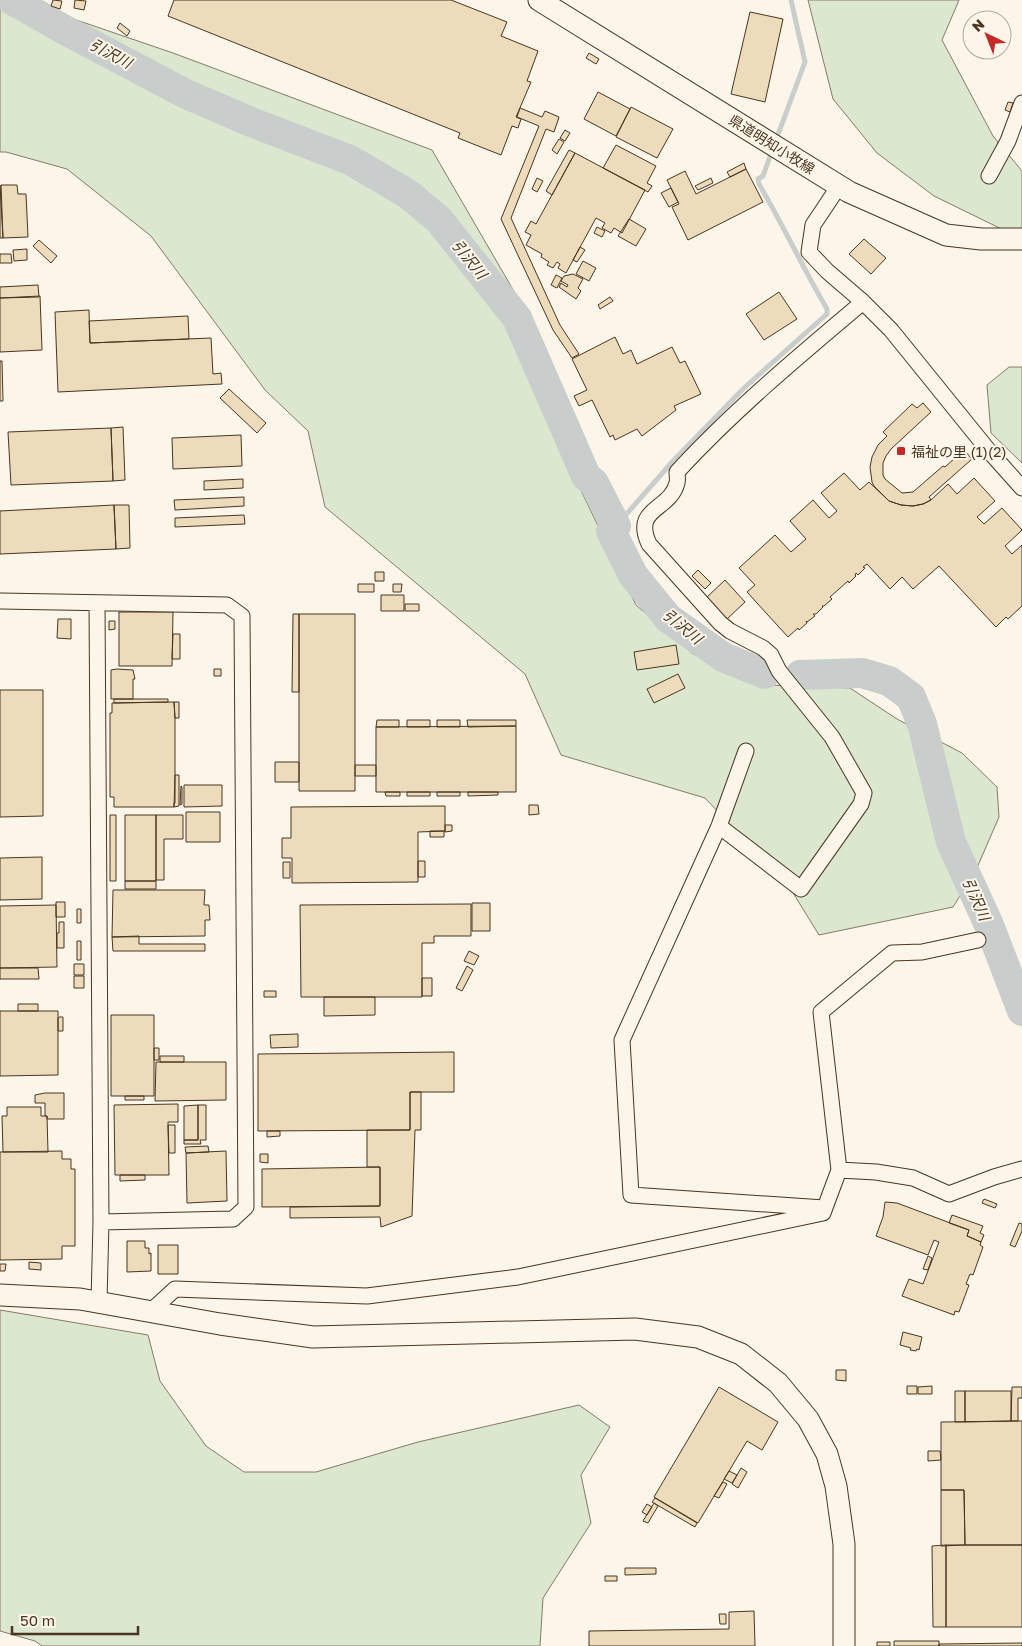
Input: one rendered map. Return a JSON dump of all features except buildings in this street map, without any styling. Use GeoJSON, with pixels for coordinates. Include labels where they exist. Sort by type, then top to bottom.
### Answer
{"type":"FeatureCollection","features":[{"type":"Feature","properties":{"kind":"street","name":"県道明知小牧線"},"geometry":{"type":"LineString","coordinates":[[539,0],[849,192],[946,235],[981,239],[1022,239]]}},
{"type":"Feature","properties":{"kind":"street"},"geometry":{"type":"LineString","coordinates":[[989,176],[1008,141],[1022,103]]}},
{"type":"Feature","properties":{"kind":"street"},"geometry":{"type":"LineString","coordinates":[[839,186],[813,225],[809,252],[891,330],[989,451],[1022,488]]}},
{"type":"Feature","properties":{"kind":"street"},"geometry":{"type":"LineString","coordinates":[[719,826],[801,890],[861,804],[864,793],[832,737],[779,671],[771,655],[763,648],[730,631],[720,623],[649,544],[644,534],[644,523],[648,515],[671,495],[678,483],[677,472],[703,443],[744,403],[863,302]]}},
{"type":"Feature","properties":{"kind":"street"},"geometry":{"type":"LineString","coordinates":[[0,602],[227,605],[242,616],[246,1207],[233,1219],[100,1222]]}},
{"type":"Feature","properties":{"kind":"street"},"geometry":{"type":"LineString","coordinates":[[97,603],[99,1302]]}},
{"type":"Feature","properties":{"kind":"street"},"geometry":{"type":"LineString","coordinates":[[746,751],[719,826],[622,1040],[631,1195],[825,1208]]}},
{"type":"Feature","properties":{"kind":"street"},"geometry":{"type":"LineString","coordinates":[[150,1311],[174,1289],[367,1296],[518,1277],[823,1213],[839,1170],[821,1012],[892,953],[922,952],[978,940]]}},
{"type":"Feature","properties":{"kind":"street"},"geometry":{"type":"LineString","coordinates":[[839,1170],[876,1172],[913,1178],[949,1194],[994,1177],[1022,1169]]}},
{"type":"Feature","properties":{"kind":"street"},"geometry":{"type":"LineString","coordinates":[[0,1295],[80,1298],[220,1324],[314,1337],[635,1329],[698,1337],[741,1354],[778,1383],[808,1419],[827,1454],[836,1486],[844,1544],[844,1646]]}},
{"type":"Feature","properties":{"kind":"green space"},"geometry":{"type":"Polygon","coordinates":[[[0,0],[18,0],[173,53],[432,150],[519,300],[556,411],[576,480],[636,605],[693,654],[768,685],[850,688],[897,719],[962,753],[997,787],[999,817],[976,870],[953,907],[819,935],[790,888],[705,798],[561,755],[525,674],[325,507],[308,431],[265,390],[151,236],[67,169],[0,152],[0,0]]]}},
{"type":"Feature","properties":{"kind":"green space"},"geometry":{"type":"Polygon","coordinates":[[[808,0],[959,0],[942,40],[993,136],[1022,171],[1022,239],[934,196],[877,153],[833,99],[808,0]]]}},
{"type":"Feature","properties":{"kind":"green space"},"geometry":{"type":"Polygon","coordinates":[[[1009,367],[1022,367],[1022,463],[991,433],[987,385],[1009,367]]]}},
{"type":"Feature","properties":{"kind":"green space"},"geometry":{"type":"Polygon","coordinates":[[[0,1310],[148,1335],[160,1381],[206,1446],[244,1472],[316,1472],[418,1442],[579,1405],[610,1427],[581,1475],[591,1523],[543,1598],[540,1646],[42,1646],[35,1641],[0,1631],[0,1310]]]}},
{"type":"Feature","properties":{"kind":"waterway","name":"引沢川"},"geometry":{"type":"LineString","coordinates":[[12,0],[186,94],[251,122],[350,160],[408,194],[439,220],[517,318],[586,476],[594,483],[616,526],[611,531],[633,575],[668,618],[723,657],[765,674]]}},
{"type":"Feature","properties":{"kind":"waterway"},"geometry":{"type":"LineString","coordinates":[[776,140],[805,62],[791,0]]}},
{"type":"Feature","properties":{"kind":"waterway"},"geometry":{"type":"LineString","coordinates":[[616,526],[673,461],[744,388],[827,314],[827,309],[759,184],[758,179],[763,176],[772,151]]}},
{"type":"Feature","properties":{"kind":"waterway","name":"引沢川"},"geometry":{"type":"LineString","coordinates":[[800,675],[862,673],[889,681],[911,697],[922,724],[951,842],[989,925],[1022,1011]]}},
{"type":"Feature","properties":{"kind":"place","name":"福祉の里 (1)(2)"},"geometry":{"type":"Point","coordinates":[901,451]}}]}
